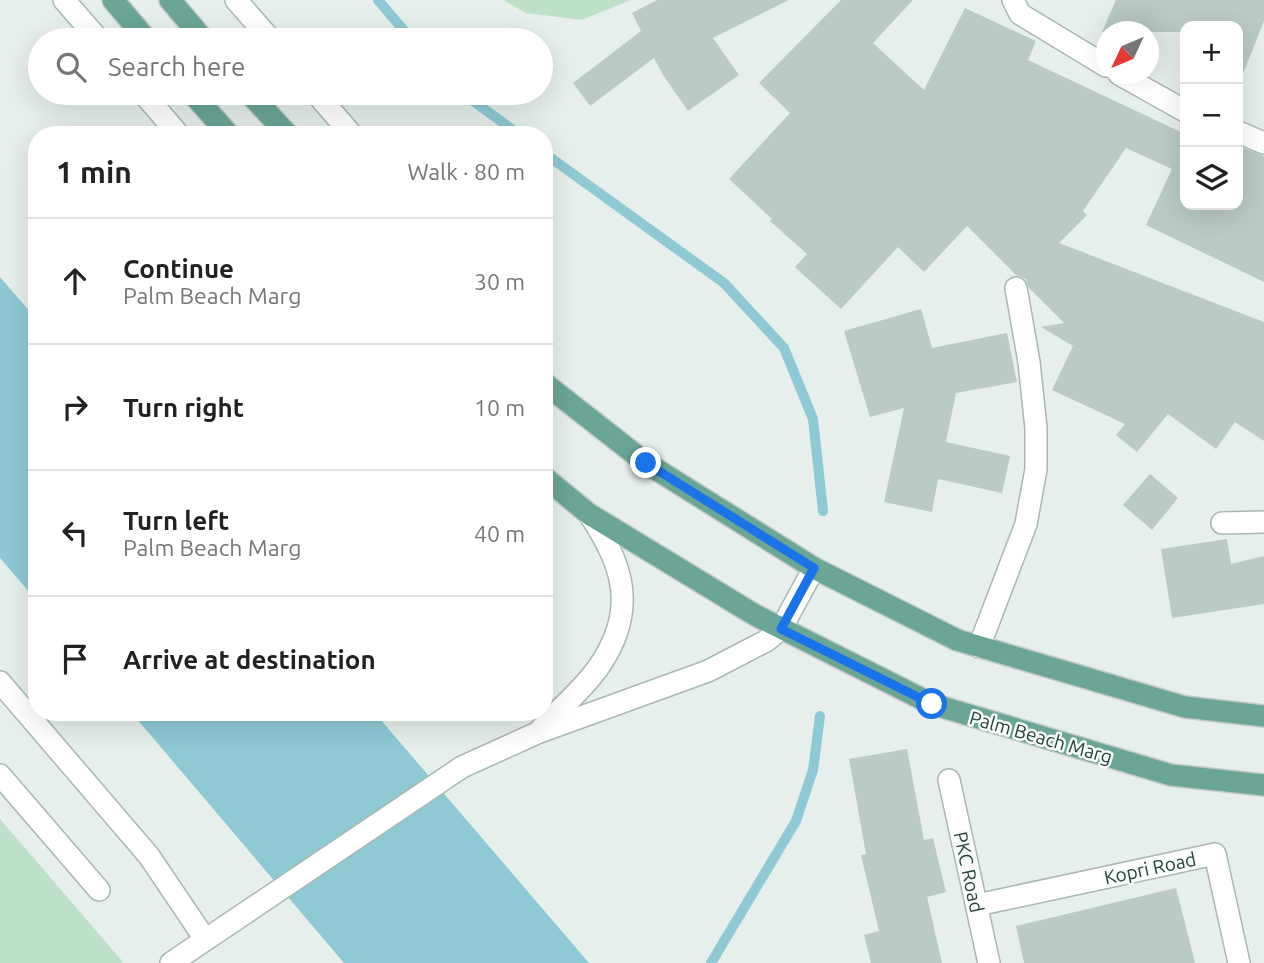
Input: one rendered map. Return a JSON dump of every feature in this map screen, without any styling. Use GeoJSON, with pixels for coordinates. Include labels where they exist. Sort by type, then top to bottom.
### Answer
{"type":"FeatureCollection","features":[{"type":"Feature","properties":{"kind":"main road"},"geometry":{"type":"LineString","coordinates":[[113,0],[137,28]]}},
{"type":"Feature","properties":{"kind":"main road"},"geometry":{"type":"LineString","coordinates":[[170,0],[194,28]]}},
{"type":"Feature","properties":{"kind":"main road"},"geometry":{"type":"LineString","coordinates":[[202,105],[221,126]]}},
{"type":"Feature","properties":{"kind":"main road"},"geometry":{"type":"LineString","coordinates":[[260,105],[280,126]]}},
{"type":"Feature","properties":{"kind":"main road"},"geometry":{"type":"LineString","coordinates":[[553,390],[646,463],[814,568],[957,640],[1185,708],[1264,716]]}},
{"type":"Feature","properties":{"kind":"main road","name":"Palm Beach Marg"},"geometry":{"type":"LineString","coordinates":[[553,484],[589,514],[755,615],[932,704],[1171,775],[1264,785]]}},
{"type":"Feature","properties":{"kind":"street"},"geometry":{"type":"LineString","coordinates":[[64,0],[88,28]]}},
{"type":"Feature","properties":{"kind":"street"},"geometry":{"type":"LineString","coordinates":[[236,0],[260,28]]}},
{"type":"Feature","properties":{"kind":"street"},"geometry":{"type":"LineString","coordinates":[[1013,0],[1020,14],[1096,59]]}},
{"type":"Feature","properties":{"kind":"street"},"geometry":{"type":"LineString","coordinates":[[1137,84],[1180,108]]}},
{"type":"Feature","properties":{"kind":"street"},"geometry":{"type":"LineString","coordinates":[[154,105],[172,126]]}},
{"type":"Feature","properties":{"kind":"street"},"geometry":{"type":"LineString","coordinates":[[326,105],[344,126]]}},
{"type":"Feature","properties":{"kind":"street"},"geometry":{"type":"LineString","coordinates":[[1243,134],[1264,143]]}},
{"type":"Feature","properties":{"kind":"street"},"geometry":{"type":"LineString","coordinates":[[979,646],[1026,524],[1037,469],[1031,375],[1017,288]]}},
{"type":"Feature","properties":{"kind":"street"},"geometry":{"type":"LineString","coordinates":[[553,380],[572,404]]}},
{"type":"Feature","properties":{"kind":"street"},"geometry":{"type":"LineString","coordinates":[[553,716],[600,666],[620,619],[623,593],[618,567],[608,542],[589,514]]}},
{"type":"Feature","properties":{"kind":"street"},"geometry":{"type":"LineString","coordinates":[[1222,523],[1264,522]]}},
{"type":"Feature","properties":{"kind":"street"},"geometry":{"type":"LineString","coordinates":[[171,963],[462,767],[537,733],[708,671],[765,641],[781,629],[814,568]]}},
{"type":"Feature","properties":{"kind":"street"},"geometry":{"type":"LineString","coordinates":[[0,682],[28,715]]}},
{"type":"Feature","properties":{"kind":"street"},"geometry":{"type":"LineString","coordinates":[[33,721],[145,852],[205,939]]}},
{"type":"Feature","properties":{"kind":"street"},"geometry":{"type":"LineString","coordinates":[[537,733],[548,721]]}},
{"type":"Feature","properties":{"kind":"street"},"geometry":{"type":"LineString","coordinates":[[0,775],[99,890]]}},
{"type":"Feature","properties":{"kind":"street","name":"PKC Road"},"geometry":{"type":"LineString","coordinates":[[949,780],[989,963]]}},
{"type":"Feature","properties":{"kind":"street","name":"Kopri Road"},"geometry":{"type":"LineString","coordinates":[[976,905],[1215,854],[1239,963]]}},
{"type":"Feature","properties":{"kind":"green space"},"geometry":{"type":"Polygon","coordinates":[[[503,0],[631,0],[582,20],[526,13],[503,0]]]}},
{"type":"Feature","properties":{"kind":"green space"},"geometry":{"type":"Polygon","coordinates":[[[0,819],[123,962],[0,963],[0,819]]]}},
{"type":"Feature","properties":{"kind":"water"},"geometry":{"type":"Polygon","coordinates":[[[0,277],[28,310],[28,591],[0,558],[0,277]]]}},
{"type":"Feature","properties":{"kind":"water"},"geometry":{"type":"Polygon","coordinates":[[[139,721],[382,721],[589,963],[344,963],[139,721]]]}},
{"type":"Feature","properties":{"kind":"building"},"geometry":{"type":"Polygon","coordinates":[[[657,0],[789,0],[713,38],[739,75],[688,111],[654,58],[590,106],[573,83],[641,31],[632,13],[657,0]]]}},
{"type":"Feature","properties":{"kind":"building"},"geometry":{"type":"Polygon","coordinates":[[[841,0],[913,0],[873,43],[924,90],[965,8],[1036,41],[1028,60],[1180,132],[1180,210],[1243,210],[1243,148],[1264,156],[1264,282],[1146,225],[1172,169],[1126,148],[1083,211],[1087,215],[1059,243],[1264,322],[1264,441],[1235,422],[1216,449],[1168,414],[1137,452],[1116,435],[1125,424],[1052,390],[1073,346],[1041,327],[1064,323],[1029,288],[1026,279],[1016,275],[967,226],[924,272],[898,247],[841,309],[795,267],[807,254],[729,179],[790,113],[759,83],[841,0]]]}},
{"type":"Feature","properties":{"kind":"building"},"geometry":{"type":"Polygon","coordinates":[[[1116,0],[1264,0],[1264,21],[1243,74],[1243,21],[1180,21],[1180,32],[1159,32],[1159,21],[1107,21],[1116,0]]]}},
{"type":"Feature","properties":{"kind":"building"},"geometry":{"type":"Polygon","coordinates":[[[921,309],[932,348],[1007,333],[1017,382],[956,393],[946,442],[1010,456],[1002,493],[938,479],[932,512],[884,502],[904,408],[870,417],[844,331],[921,309]]]}},
{"type":"Feature","properties":{"kind":"building"},"geometry":{"type":"Polygon","coordinates":[[[1150,474],[1178,498],[1152,530],[1123,505],[1150,474]]]}},
{"type":"Feature","properties":{"kind":"building"},"geometry":{"type":"Polygon","coordinates":[[[1227,539],[1231,564],[1264,556],[1264,604],[1172,618],[1161,549],[1227,539]]]}},
{"type":"Feature","properties":{"kind":"building"},"geometry":{"type":"Polygon","coordinates":[[[907,749],[924,840],[933,838],[946,892],[927,897],[942,963],[871,963],[864,935],[879,931],[861,855],[866,854],[849,759],[907,749]]]}},
{"type":"Feature","properties":{"kind":"building"},"geometry":{"type":"Polygon","coordinates":[[[1176,888],[1195,963],[1024,963],[1016,926],[1176,888]]]}},
{"type":"Feature","properties":{"kind":"waterway"},"geometry":{"type":"LineString","coordinates":[[378,0],[402,28]]}},
{"type":"Feature","properties":{"kind":"waterway"},"geometry":{"type":"LineString","coordinates":[[479,105],[508,126]]}},
{"type":"Feature","properties":{"kind":"waterway"},"geometry":{"type":"LineString","coordinates":[[553,160],[724,283],[784,348],[813,419],[823,511]]}},
{"type":"Feature","properties":{"kind":"waterway"},"geometry":{"type":"LineString","coordinates":[[711,963],[796,821],[813,770],[820,716]]}},
{"type":"Feature","properties":{"kind":"route"},"geometry":{"type":"LineString","coordinates":[[646,463],[814,568],[781,629],[932,704]]}}]}
